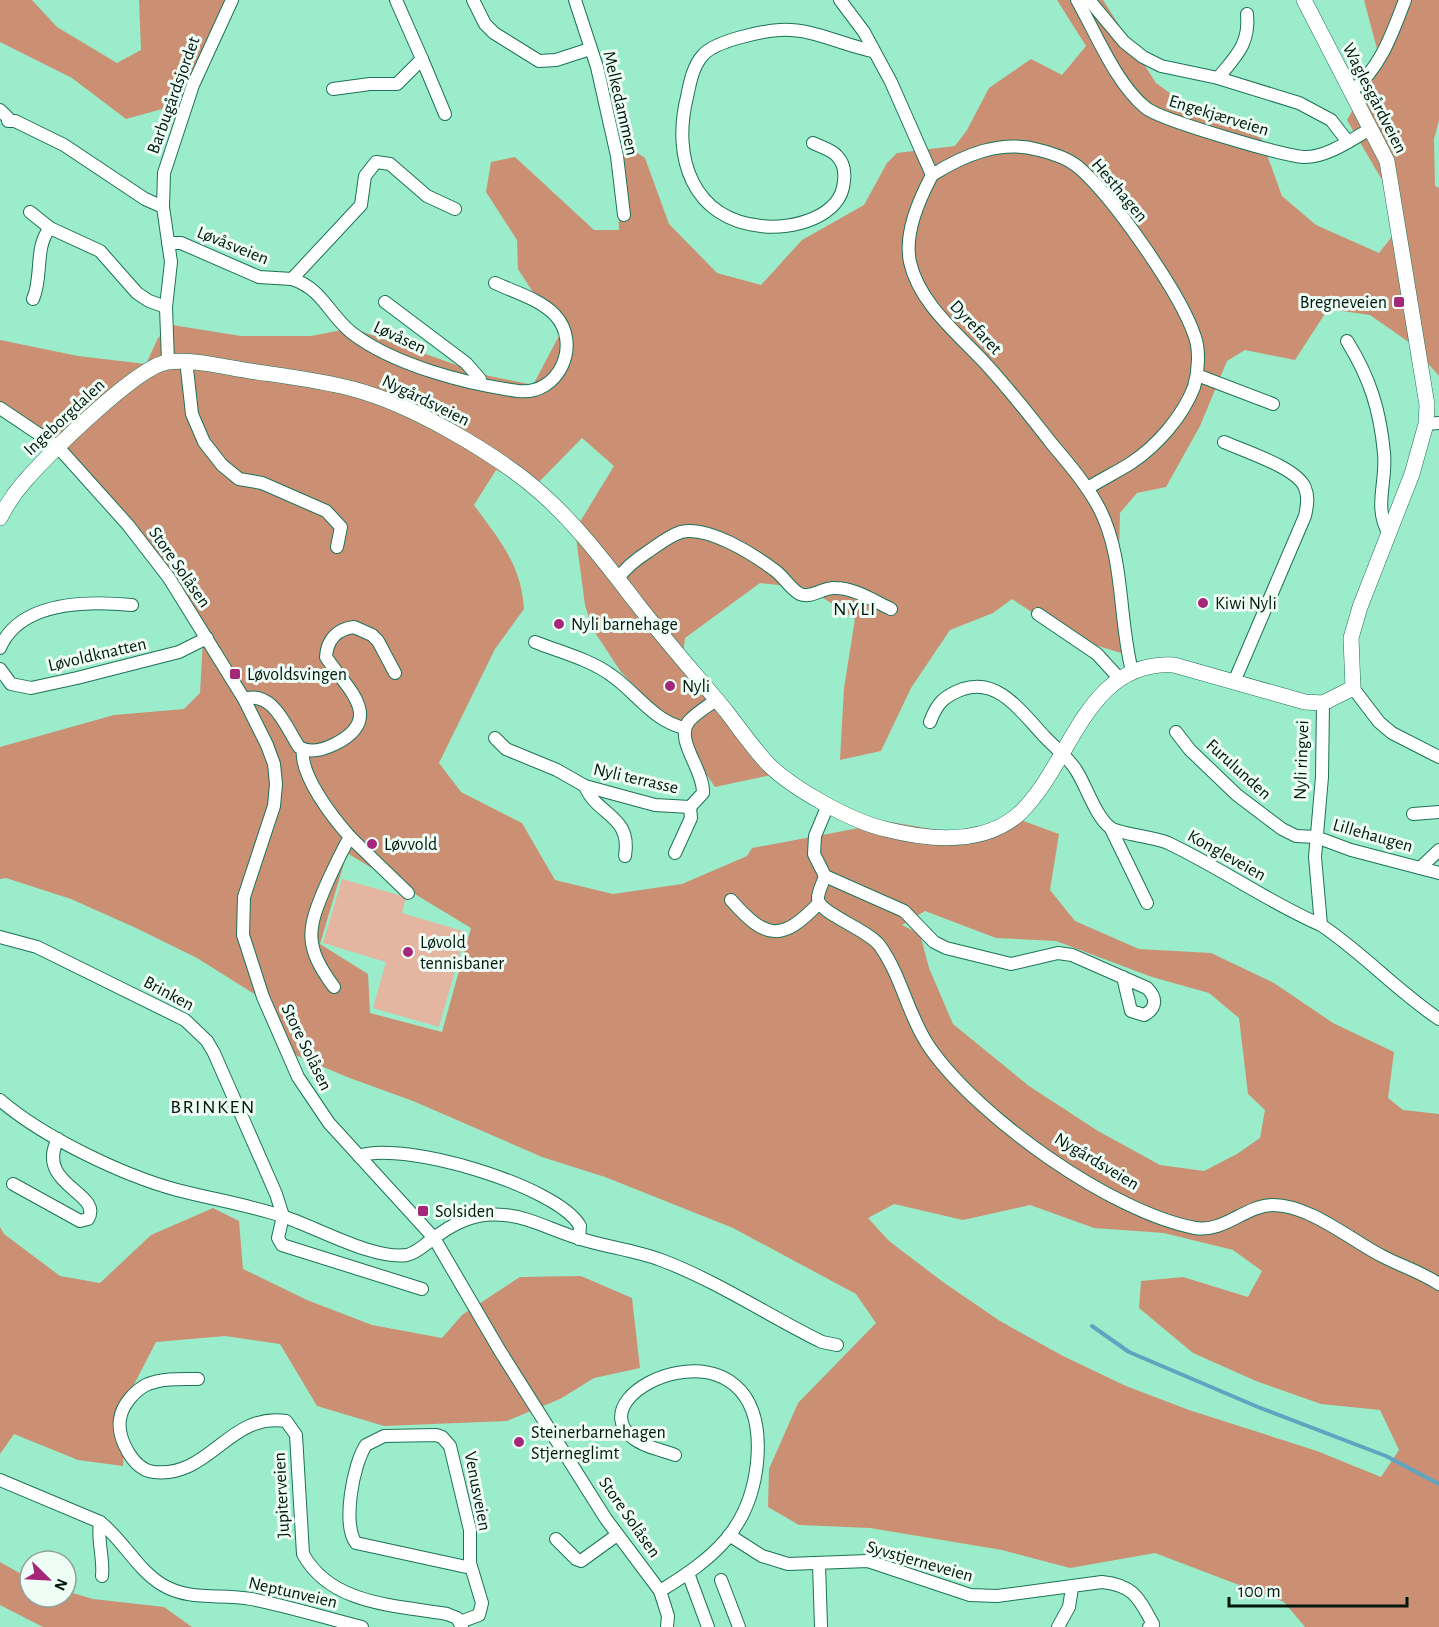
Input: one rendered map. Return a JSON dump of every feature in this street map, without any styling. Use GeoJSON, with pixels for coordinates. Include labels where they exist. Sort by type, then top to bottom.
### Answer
{"type":"FeatureCollection","features":[{"type":"Feature","properties":{"kind":"main road","name":"Waglesgårdveien"},"geometry":{"type":"LineString","coordinates":[[1304,0],[1387,161],[1427,405],[1432,423],[1360,607],[1351,638],[1353,688]]}},
{"type":"Feature","properties":{"kind":"main road","name":"Nygårdsveien"},"geometry":{"type":"LineString","coordinates":[[168,362],[219,366],[354,389],[417,414],[471,444],[541,494],[618,579],[768,764],[828,805],[859,821],[883,829],[929,838],[959,838],[990,829],[1021,812],[1048,778],[1065,748]]}},
{"type":"Feature","properties":{"kind":"main road","name":"Ingeborgdalen"},"geometry":{"type":"LineString","coordinates":[[0,518],[24,482],[58,447],[134,379],[156,365],[168,362]]}},
{"type":"Feature","properties":{"kind":"main road","name":"Nyli ringvei"},"geometry":{"type":"LineString","coordinates":[[1065,748],[1097,698],[1125,674],[1161,664],[1174,665],[1284,698],[1323,703]]}},
{"type":"Feature","properties":{"kind":"main road"},"geometry":{"type":"LineString","coordinates":[[1323,703],[1353,688]]}},
{"type":"Feature","properties":{"kind":"street","name":"Barbugårdsjordet"},"geometry":{"type":"LineString","coordinates":[[163,207],[164,173],[189,96],[205,55],[232,0]]}},
{"type":"Feature","properties":{"kind":"street"},"geometry":{"type":"LineString","coordinates":[[396,0],[445,114]]}},
{"type":"Feature","properties":{"kind":"street"},"geometry":{"type":"LineString","coordinates":[[474,0],[485,24],[494,33],[538,61],[556,60],[590,49]]}},
{"type":"Feature","properties":{"kind":"street","name":"Melkedammen"},"geometry":{"type":"LineString","coordinates":[[575,0],[597,67],[617,156],[624,215]]}},
{"type":"Feature","properties":{"kind":"street"},"geometry":{"type":"LineString","coordinates":[[840,0],[864,32],[891,82],[932,175]]}},
{"type":"Feature","properties":{"kind":"street","name":"Engekjærveien"},"geometry":{"type":"LineString","coordinates":[[1077,0],[1126,86],[1153,113],[1209,132],[1303,157],[1321,154],[1370,129]]}},
{"type":"Feature","properties":{"kind":"street","name":"Engekjærveien"},"geometry":{"type":"LineString","coordinates":[[1089,0],[1124,42],[1143,57],[1172,68],[1218,78]]}},
{"type":"Feature","properties":{"kind":"street"},"geometry":{"type":"LineString","coordinates":[[1352,91],[1367,79],[1378,64],[1405,0]]}},
{"type":"Feature","properties":{"kind":"street"},"geometry":{"type":"LineString","coordinates":[[1247,14],[1249,33],[1237,54],[1218,78],[1312,109],[1330,120],[1348,142]]}},
{"type":"Feature","properties":{"kind":"street"},"geometry":{"type":"LineString","coordinates":[[813,143],[837,156],[845,172],[844,190],[838,202],[823,214],[808,220],[771,227],[748,224],[714,208],[698,191],[688,175],[683,156],[684,110],[698,62],[712,48],[734,40],[779,30],[803,31],[873,51]]}},
{"type":"Feature","properties":{"kind":"street"},"geometry":{"type":"LineString","coordinates":[[333,89],[370,84],[397,84],[422,59]]}},
{"type":"Feature","properties":{"kind":"street"},"geometry":{"type":"LineString","coordinates":[[0,110],[8,118],[4,121]]}},
{"type":"Feature","properties":{"kind":"street"},"geometry":{"type":"LineString","coordinates":[[4,121],[15,121],[64,145],[145,199],[163,207],[171,262],[166,307],[168,362]]}},
{"type":"Feature","properties":{"kind":"street","name":"Hesthagen"},"geometry":{"type":"LineString","coordinates":[[932,175],[961,159],[1000,147],[1037,149],[1074,164],[1090,178],[1130,230],[1183,309],[1196,340],[1197,375],[1186,405],[1151,446],[1133,462],[1088,488]]}},
{"type":"Feature","properties":{"kind":"street"},"geometry":{"type":"LineString","coordinates":[[292,279],[361,206],[365,176],[371,165],[383,162],[400,171],[427,196],[455,209]]}},
{"type":"Feature","properties":{"kind":"street","name":"Dyrefaret"},"geometry":{"type":"LineString","coordinates":[[932,175],[914,217],[909,242],[910,262],[916,279],[940,316],[1021,404],[1088,488],[1110,533],[1117,566],[1125,645],[1125,674]]}},
{"type":"Feature","properties":{"kind":"street"},"geometry":{"type":"LineString","coordinates":[[30,212],[50,228],[100,251],[137,293],[149,301],[166,307]]}},
{"type":"Feature","properties":{"kind":"street"},"geometry":{"type":"LineString","coordinates":[[33,299],[39,286],[41,243],[50,228]]}},
{"type":"Feature","properties":{"kind":"street","name":"Løvåsveien"},"geometry":{"type":"LineString","coordinates":[[168,243],[181,243],[259,277],[292,279]]}},
{"type":"Feature","properties":{"kind":"street","name":"Løvåsen"},"geometry":{"type":"LineString","coordinates":[[292,279],[308,284],[349,331],[381,351],[440,374],[518,391],[540,389],[559,375],[567,350],[564,327],[555,315],[541,304],[495,283]]}},
{"type":"Feature","properties":{"kind":"street","name":"Løvåsen"},"geometry":{"type":"LineString","coordinates":[[385,302],[466,363],[480,379],[479,383]]}},
{"type":"Feature","properties":{"kind":"street"},"geometry":{"type":"LineString","coordinates":[[1347,341],[1365,370],[1374,392],[1384,453],[1385,474],[1380,515],[1389,534]]}},
{"type":"Feature","properties":{"kind":"street"},"geometry":{"type":"LineString","coordinates":[[190,363],[187,369],[190,407],[204,442],[210,450],[222,465],[239,479],[262,483],[326,511],[341,527],[337,547]]}},
{"type":"Feature","properties":{"kind":"street"},"geometry":{"type":"LineString","coordinates":[[1197,375],[1273,404]]}},
{"type":"Feature","properties":{"kind":"street","name":"Store Solåsen"},"geometry":{"type":"LineString","coordinates":[[0,408],[58,447],[150,553],[207,638],[244,699],[267,745],[274,764],[276,784],[272,815],[244,897],[243,934],[264,998],[298,1077],[314,1103],[434,1238],[500,1351],[617,1535],[660,1592],[668,1616],[667,1627]]}},
{"type":"Feature","properties":{"kind":"street"},"geometry":{"type":"LineString","coordinates":[[1224,442],[1299,478],[1307,496],[1305,516],[1234,682]]}},
{"type":"Feature","properties":{"kind":"street"},"geometry":{"type":"LineString","coordinates":[[618,579],[646,553],[667,538],[682,531],[693,532],[713,536],[752,554],[777,571],[789,586],[802,595],[810,596],[827,588],[838,587],[861,594],[891,609]]}},
{"type":"Feature","properties":{"kind":"street"},"geometry":{"type":"LineString","coordinates":[[0,648],[13,627],[47,610],[104,603],[132,605]]}},
{"type":"Feature","properties":{"kind":"street"},"geometry":{"type":"LineString","coordinates":[[1038,614],[1125,674]]}},
{"type":"Feature","properties":{"kind":"street"},"geometry":{"type":"LineString","coordinates":[[303,750],[314,751],[334,745],[351,735],[360,719],[358,702],[326,657],[330,639],[337,632],[354,627],[372,635],[395,673]]}},
{"type":"Feature","properties":{"kind":"street","name":"Løvoldknatten"},"geometry":{"type":"LineString","coordinates":[[0,669],[11,684],[31,688],[157,658],[178,652],[207,638]]}},
{"type":"Feature","properties":{"kind":"street"},"geometry":{"type":"LineString","coordinates":[[535,642],[593,664],[612,675],[666,721],[685,728],[690,720],[716,700]]}},
{"type":"Feature","properties":{"kind":"street"},"geometry":{"type":"LineString","coordinates":[[930,722],[940,701],[946,695],[967,688],[992,689],[1006,697],[1065,748],[1097,809],[1111,829],[1147,903]]}},
{"type":"Feature","properties":{"kind":"street"},"geometry":{"type":"LineString","coordinates":[[1353,688],[1379,722],[1392,733],[1439,757]]}},
{"type":"Feature","properties":{"kind":"street"},"geometry":{"type":"LineString","coordinates":[[244,699],[253,696],[269,703],[303,750],[306,769],[316,790],[350,837],[408,893]]}},
{"type":"Feature","properties":{"kind":"street","name":"Nyli ringvei"},"geometry":{"type":"LineString","coordinates":[[1321,925],[1316,837],[1322,777],[1323,703]]}},
{"type":"Feature","properties":{"kind":"street","name":"Nyli terrasse"},"geometry":{"type":"LineString","coordinates":[[495,738],[506,749],[561,772],[585,786],[655,805],[690,807],[703,794],[704,783],[686,744],[685,728]]}},
{"type":"Feature","properties":{"kind":"street","name":"Furulunden"},"geometry":{"type":"LineString","coordinates":[[1176,732],[1190,750],[1256,811],[1296,836],[1316,837]]}},
{"type":"Feature","properties":{"kind":"street"},"geometry":{"type":"LineString","coordinates":[[585,786],[588,794],[624,830],[628,840],[625,856]]}},
{"type":"Feature","properties":{"kind":"street"},"geometry":{"type":"LineString","coordinates":[[828,805],[815,836],[814,854],[825,876],[904,911],[934,942],[946,948],[1011,964],[1058,953],[1072,955],[1123,977]]}},
{"type":"Feature","properties":{"kind":"street"},"geometry":{"type":"LineString","coordinates":[[675,853],[691,818],[690,807]]}},
{"type":"Feature","properties":{"kind":"street","name":"Lillehaugen"},"geometry":{"type":"LineString","coordinates":[[1413,814],[1439,812]]}},
{"type":"Feature","properties":{"kind":"street","name":"Kongleveien"},"geometry":{"type":"LineString","coordinates":[[1111,829],[1165,842],[1286,910],[1321,925]]}},
{"type":"Feature","properties":{"kind":"street"},"geometry":{"type":"LineString","coordinates":[[334,987],[316,960],[310,926],[350,837]]}},
{"type":"Feature","properties":{"kind":"street","name":"Lillehaugen"},"geometry":{"type":"LineString","coordinates":[[1316,837],[1351,850],[1439,873]]}},
{"type":"Feature","properties":{"kind":"street","name":"Lillehaugen"},"geometry":{"type":"LineString","coordinates":[[1420,868],[1439,850]]}},
{"type":"Feature","properties":{"kind":"street"},"geometry":{"type":"LineString","coordinates":[[731,900],[747,920],[765,930],[777,931],[795,926],[819,903],[818,897],[825,876]]}},
{"type":"Feature","properties":{"kind":"street","name":"Nygårdsveien"},"geometry":{"type":"LineString","coordinates":[[819,903],[828,914],[865,932],[880,946],[930,1047],[974,1099],[987,1112],[1070,1172],[1134,1207],[1197,1228],[1212,1228],[1249,1211],[1270,1205],[1286,1206],[1307,1214],[1384,1258],[1439,1284]]}},
{"type":"Feature","properties":{"kind":"street"},"geometry":{"type":"LineString","coordinates":[[1321,925],[1350,944],[1404,992],[1439,1019]]}},
{"type":"Feature","properties":{"kind":"street","name":"Brinken"},"geometry":{"type":"LineString","coordinates":[[0,938],[37,947],[185,1020],[196,1029],[214,1053],[283,1216],[278,1238],[282,1245],[422,1289]]}},
{"type":"Feature","properties":{"kind":"street"},"geometry":{"type":"LineString","coordinates":[[0,1100],[23,1119],[58,1139],[138,1176],[174,1189],[283,1216],[364,1248],[397,1254],[417,1251],[449,1226],[466,1218],[504,1215],[522,1218],[579,1239],[661,1260],[688,1271],[822,1342],[837,1345]]}},
{"type":"Feature","properties":{"kind":"street"},"geometry":{"type":"LineString","coordinates":[[13,1184],[80,1221],[88,1219],[91,1209],[87,1200],[58,1176],[53,1166],[53,1155],[58,1139]]}},
{"type":"Feature","properties":{"kind":"street"},"geometry":{"type":"LineString","coordinates":[[359,1156],[385,1151],[436,1158],[486,1173],[566,1209],[580,1226],[579,1239]]}},
{"type":"Feature","properties":{"kind":"street"},"geometry":{"type":"LineString","coordinates":[[660,1592],[688,1573],[736,1529],[747,1509],[754,1484],[757,1423],[746,1396],[736,1385],[722,1378],[694,1373],[664,1376],[638,1388],[623,1406],[622,1420],[625,1430],[642,1444],[675,1455]]}},
{"type":"Feature","properties":{"kind":"street","name":"Jupiterveien"},"geometry":{"type":"LineString","coordinates":[[198,1379],[167,1379],[148,1384],[129,1399],[122,1412],[120,1429],[136,1463],[143,1469],[154,1472],[184,1469],[201,1461],[227,1439],[263,1419],[286,1421],[296,1435],[303,1554],[310,1568],[323,1580],[351,1596],[447,1614],[461,1624]]}},
{"type":"Feature","properties":{"kind":"street","name":"Venusveien"},"geometry":{"type":"LineString","coordinates":[[461,1624],[481,1611],[482,1602],[471,1568],[470,1530],[447,1441],[436,1435],[390,1435],[376,1438],[366,1445],[356,1470],[349,1517],[350,1536],[356,1543],[471,1568]]}},
{"type":"Feature","properties":{"kind":"street","name":"Neptunveien"},"geometry":{"type":"LineString","coordinates":[[0,1480],[100,1522],[114,1533],[152,1576],[176,1591],[210,1597],[248,1598],[362,1627]]}},
{"type":"Feature","properties":{"kind":"street"},"geometry":{"type":"LineString","coordinates":[[100,1522],[99,1541],[104,1563],[102,1576]]}},
{"type":"Feature","properties":{"kind":"street"},"geometry":{"type":"LineString","coordinates":[[556,1539],[576,1559],[581,1561],[617,1535]]}},
{"type":"Feature","properties":{"kind":"street","name":"Syvstjerneveien"},"geometry":{"type":"LineString","coordinates":[[729,1535],[762,1556],[788,1564],[868,1561],[970,1595],[998,1596],[1072,1588],[1102,1582],[1125,1586],[1140,1601],[1153,1626]]}},
{"type":"Feature","properties":{"kind":"street"},"geometry":{"type":"LineString","coordinates":[[819,1564],[821,1627]]}},
{"type":"Feature","properties":{"kind":"street"},"geometry":{"type":"LineString","coordinates":[[688,1573],[708,1627]]}},
{"type":"Feature","properties":{"kind":"street"},"geometry":{"type":"LineString","coordinates":[[721,1580],[739,1627]]}},
{"type":"Feature","properties":{"kind":"street"},"geometry":{"type":"LineString","coordinates":[[1058,1627],[1069,1607],[1072,1588]]}},
{"type":"Feature","properties":{"kind":"shaded area"},"geometry":{"type":"Polygon","coordinates":[[[0,0],[32,0],[57,27],[117,63],[141,50],[139,0],[225,0],[209,45],[177,105],[126,119],[72,78],[0,42],[0,0]]]}},
{"type":"Feature","properties":{"kind":"shaded area"},"geometry":{"type":"Polygon","coordinates":[[[1057,0],[1103,0],[1156,83],[1196,112],[1261,138],[1282,196],[1316,225],[1379,253],[1394,234],[1382,180],[1347,120],[1356,105],[1377,49],[1364,0],[1439,0],[1439,120],[1434,139],[1435,186],[1439,188],[1439,376],[1410,343],[1370,315],[1328,309],[1295,360],[1245,350],[1227,361],[1200,426],[1166,487],[1137,493],[1120,513],[1118,585],[1125,654],[1071,638],[1012,599],[993,613],[950,630],[911,688],[881,751],[840,760],[844,688],[855,619],[808,588],[760,583],[685,638],[683,656],[780,773],[715,787],[671,723],[621,672],[592,628],[585,605],[575,530],[614,466],[582,438],[533,488],[496,470],[474,505],[514,566],[519,579],[524,609],[495,649],[439,763],[461,792],[522,823],[555,880],[613,894],[682,884],[747,856],[752,848],[891,822],[950,832],[1015,818],[1059,834],[1050,890],[1075,921],[1139,949],[1211,953],[1274,983],[1333,1023],[1394,1052],[1388,1098],[1403,1110],[1439,1114],[1439,1627],[1305,1627],[1284,1602],[1155,1553],[1070,1568],[1002,1550],[870,1528],[799,1525],[768,1507],[769,1469],[798,1403],[876,1323],[856,1294],[733,1228],[605,1177],[542,1157],[413,1101],[293,1054],[256,995],[197,958],[71,899],[6,878],[0,879],[0,747],[114,715],[184,709],[200,693],[204,622],[72,458],[0,414],[0,340],[78,356],[146,364],[158,338],[172,325],[241,336],[311,336],[352,328],[485,375],[533,385],[560,334],[518,269],[517,240],[486,192],[491,162],[515,157],[594,230],[619,230],[617,161],[624,144],[645,158],[669,224],[717,273],[761,285],[802,240],[864,205],[887,163],[897,153],[955,146],[967,130],[989,88],[1031,59],[1062,75],[1086,46],[1057,0]],[[347,853],[320,944],[368,974],[370,1013],[442,1032],[471,928],[347,853]],[[925,911],[902,925],[920,934],[929,968],[953,1024],[1029,1086],[1098,1131],[1160,1165],[1204,1171],[1237,1154],[1260,1138],[1265,1110],[1248,1094],[1239,1018],[1209,993],[1152,977],[1056,941],[996,938],[925,911]],[[894,1204],[868,1218],[889,1241],[1000,1321],[1063,1356],[1126,1386],[1189,1410],[1317,1451],[1381,1477],[1399,1450],[1380,1410],[1321,1404],[1256,1381],[1193,1353],[1139,1308],[1141,1281],[1183,1277],[1248,1297],[1262,1271],[1233,1250],[1164,1233],[1094,1228],[1030,1205],[963,1220],[894,1204]]]}},
{"type":"Feature","properties":{"kind":"shaded area","name":"Løvold tennisbaner"},"geometry":{"type":"Polygon","coordinates":[[[342,879],[406,897],[402,913],[466,932],[439,1027],[373,1008],[386,962],[323,943],[342,879]]]}},
{"type":"Feature","properties":{"kind":"shaded area"},"geometry":{"type":"Polygon","coordinates":[[[213,1208],[239,1221],[243,1269],[307,1300],[372,1325],[442,1338],[462,1315],[520,1277],[581,1276],[632,1298],[640,1368],[594,1378],[560,1399],[507,1421],[384,1426],[317,1406],[280,1344],[225,1336],[156,1342],[127,1398],[123,1466],[78,1460],[14,1434],[0,1454],[0,1227],[4,1234],[60,1276],[100,1283],[151,1235],[213,1208]]]}},
{"type":"Feature","properties":{"kind":"shaded area"},"geometry":{"type":"Polygon","coordinates":[[[0,1562],[18,1572],[18,1609],[78,1609],[78,1595],[93,1599],[164,1607],[192,1627],[43,1627],[0,1605],[0,1562]]]}},
{"type":"Feature","properties":{"kind":"waterway"},"geometry":{"type":"LineString","coordinates":[[1092,1326],[1129,1352],[1258,1407],[1386,1456],[1439,1484]]}},
{"type":"Feature","properties":{"kind":"place","name":"Bregneveien"},"geometry":{"type":"Point","coordinates":[1399,302]}},
{"type":"Feature","properties":{"kind":"place","name":"Kiwi Nyli"},"geometry":{"type":"Point","coordinates":[1203,603]}},
{"type":"Feature","properties":{"kind":"place","name":"Nyli barnehage"},"geometry":{"type":"Point","coordinates":[559,624]}},
{"type":"Feature","properties":{"kind":"place","name":"Løvoldsvingen"},"geometry":{"type":"Point","coordinates":[235,674]}},
{"type":"Feature","properties":{"kind":"place","name":"Nyli"},"geometry":{"type":"Point","coordinates":[670,686]}},
{"type":"Feature","properties":{"kind":"place","name":"Løvvold"},"geometry":{"type":"Point","coordinates":[372,844]}},
{"type":"Feature","properties":{"kind":"place","name":"Løvold tennisbaner"},"geometry":{"type":"Point","coordinates":[408,952]}},
{"type":"Feature","properties":{"kind":"place","name":"Solsiden"},"geometry":{"type":"Point","coordinates":[423,1211]}},
{"type":"Feature","properties":{"kind":"place","name":"Steinerbarnehagen Stjerneglimt"},"geometry":{"type":"Point","coordinates":[519,1442]}},
{"type":"Feature","properties":{"kind":"district","name":"NYLI"},"geometry":{"type":"Point","coordinates":[855,608]}},
{"type":"Feature","properties":{"kind":"district","name":"BRINKEN"},"geometry":{"type":"Point","coordinates":[213,1106]}}]}
